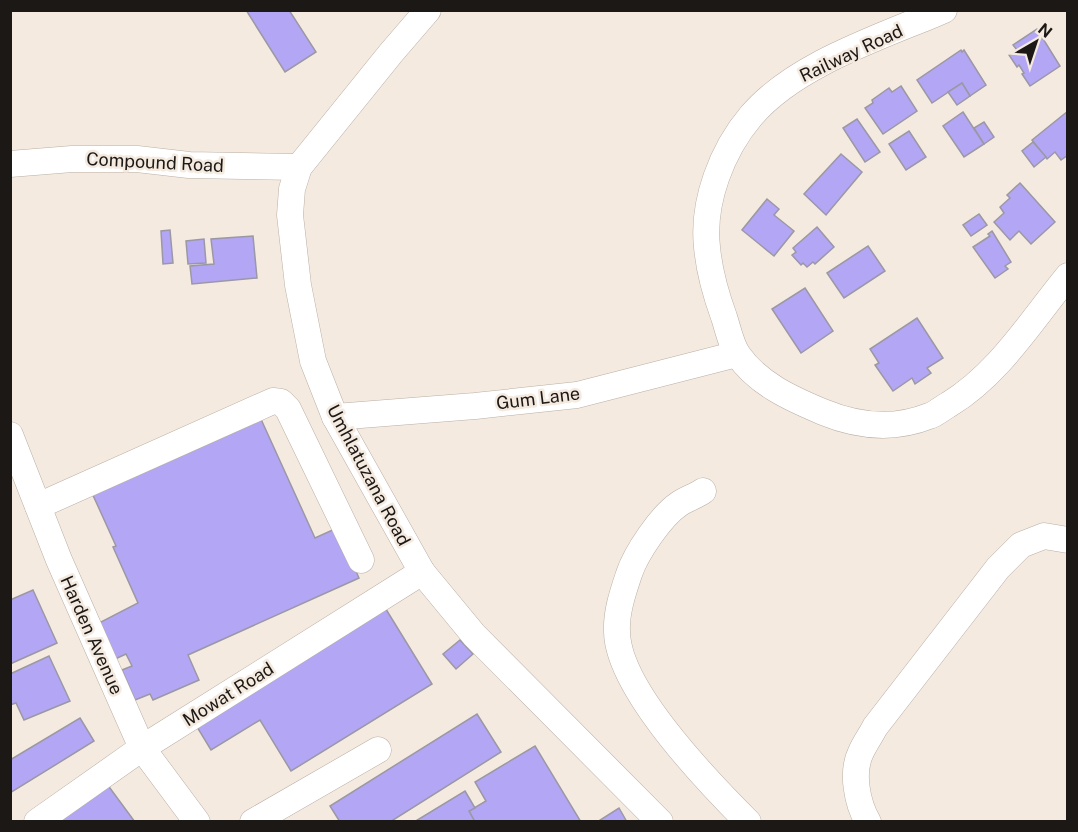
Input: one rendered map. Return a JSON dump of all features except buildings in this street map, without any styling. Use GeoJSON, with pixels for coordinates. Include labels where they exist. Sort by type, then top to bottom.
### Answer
{"type":"FeatureCollection","features":[{"type":"Feature","properties":{"kind":"street","name":"Umhlatuzana Road"},"geometry":{"type":"LineString","coordinates":[[428,10],[299,167],[292,189],[290,215],[298,285],[313,361],[335,417],[422,572],[474,635],[660,822]]}},
{"type":"Feature","properties":{"kind":"street","name":"Railway Road"},"geometry":{"type":"LineString","coordinates":[[944,10],[802,73],[750,117],[731,146],[716,177],[708,212],[707,246],[717,299],[737,354],[761,380],[794,400],[837,418],[872,426],[896,424],[929,416],[978,384],[996,366],[1068,276]]}},
{"type":"Feature","properties":{"kind":"street","name":"Compound Road"},"geometry":{"type":"LineString","coordinates":[[10,164],[72,159],[137,159],[189,165],[299,167]]}},
{"type":"Feature","properties":{"kind":"street","name":"Gum Lane"},"geometry":{"type":"LineString","coordinates":[[335,417],[577,395],[737,354]]}},
{"type":"Feature","properties":{"kind":"street"},"geometry":{"type":"LineString","coordinates":[[38,506],[273,401],[281,402],[288,409],[361,560]]}},
{"type":"Feature","properties":{"kind":"street","name":"Harden Avenue"},"geometry":{"type":"LineString","coordinates":[[10,435],[59,560],[142,748],[197,822]]}},
{"type":"Feature","properties":{"kind":"street"},"geometry":{"type":"LineString","coordinates":[[704,491],[678,505],[649,536],[632,566],[620,600],[616,633],[626,669],[656,718],[712,786],[748,822]]}},
{"type":"Feature","properties":{"kind":"street"},"geometry":{"type":"LineString","coordinates":[[868,822],[863,813],[856,784],[859,754],[875,727],[998,568],[1021,545],[1044,536],[1068,540]]}},
{"type":"Feature","properties":{"kind":"street","name":"Mowat Road"},"geometry":{"type":"LineString","coordinates":[[37,822],[142,748],[422,572]]}},
{"type":"Feature","properties":{"kind":"street"},"geometry":{"type":"LineString","coordinates":[[253,822],[378,750]]}}]}
